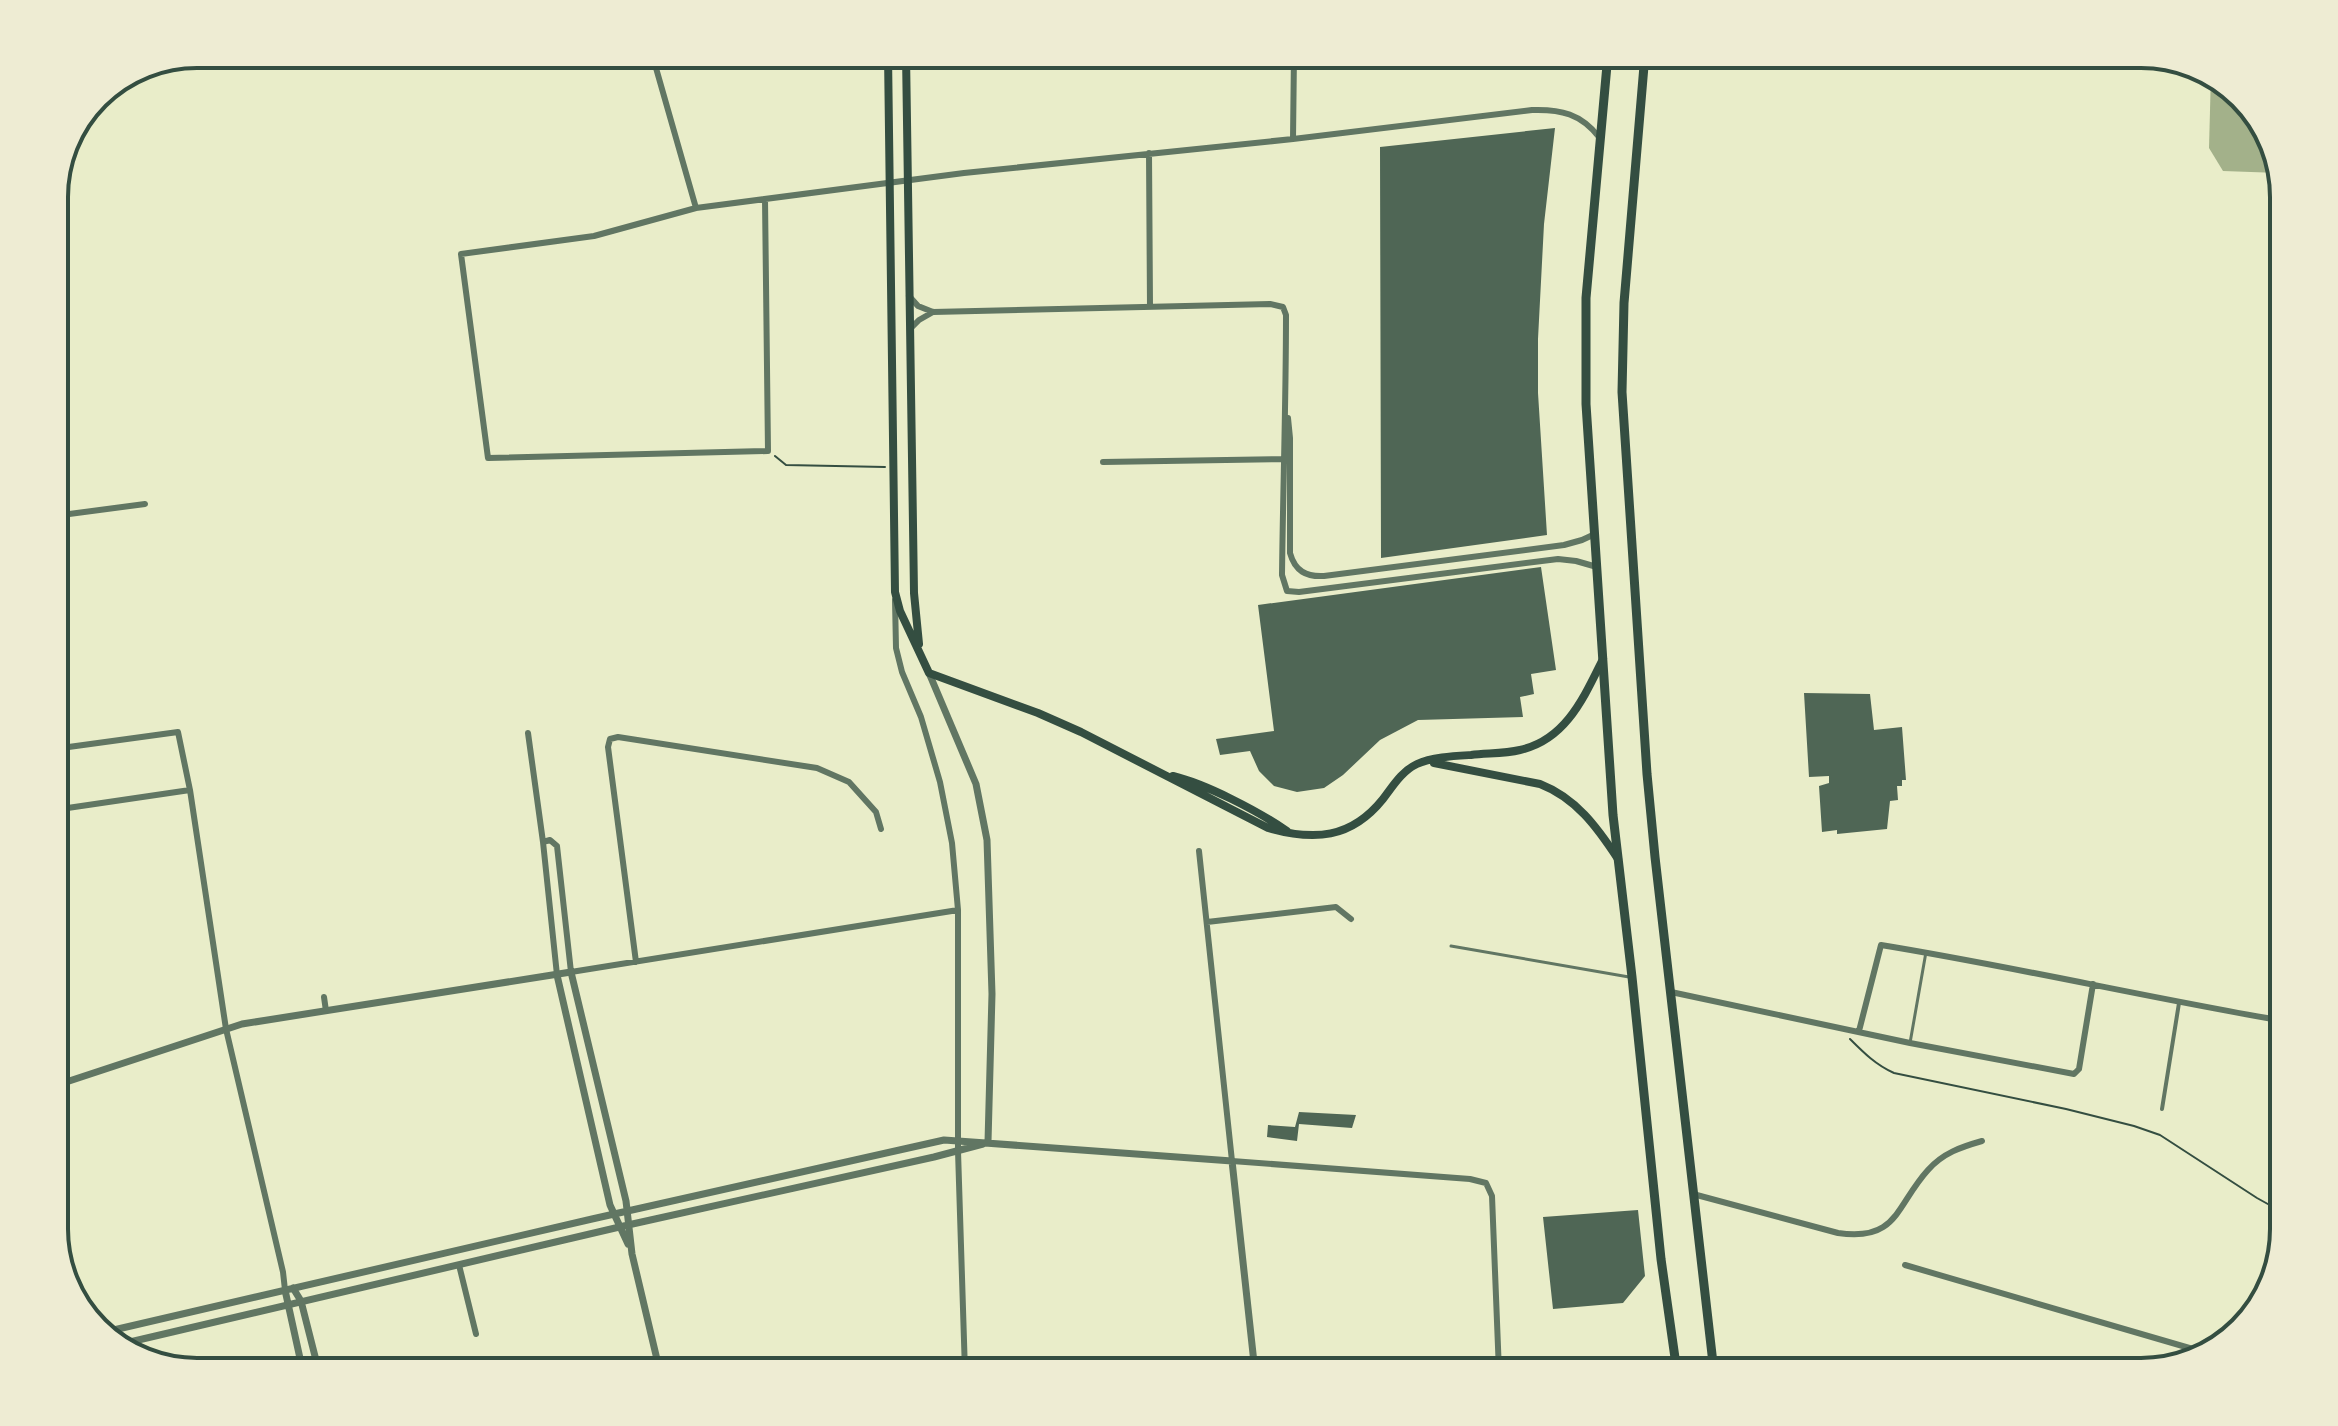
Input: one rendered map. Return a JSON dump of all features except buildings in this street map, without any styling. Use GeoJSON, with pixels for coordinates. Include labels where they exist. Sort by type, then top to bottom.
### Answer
{"type":"FeatureCollection","features":[{"type":"Feature","properties":{"kind":"highway"},"geometry":{"type":"LineString","coordinates":[[1607,68],[1586,298],[1585,353],[1612,802],[1661,1259],[1675,1358]]}},
{"type":"Feature","properties":{"kind":"highway"},"geometry":{"type":"LineString","coordinates":[[1644,68],[1624,303],[1622,392],[1647,774],[1712,1358]]}},
{"type":"Feature","properties":{"kind":"main road"},"geometry":{"type":"LineString","coordinates":[[888,68],[895,592],[900,611],[929,673],[1038,713],[1268,828],[1294,836],[1324,835],[1355,825],[1376,807],[1403,774],[1425,761],[1522,750],[1544,741],[1567,722],[1603,659]]}},
{"type":"Feature","properties":{"kind":"main road"},"geometry":{"type":"LineString","coordinates":[[906,68],[914,593],[919,653]]}},
{"type":"Feature","properties":{"kind":"main road"},"geometry":{"type":"LineString","coordinates":[[1425,761],[1540,784],[1555,790],[1582,811],[1618,860]]}},
{"type":"Feature","properties":{"kind":"main road"},"geometry":{"type":"LineString","coordinates":[[1164,774],[1192,781],[1234,798],[1294,836]]}},
{"type":"Feature","properties":{"kind":"main road"},"geometry":{"type":"LineString","coordinates":[[1221,805],[1234,798]]}},
{"type":"Feature","properties":{"kind":"street"},"geometry":{"type":"LineString","coordinates":[[656,68],[696,208]]}},
{"type":"Feature","properties":{"kind":"street"},"geometry":{"type":"LineString","coordinates":[[1293,139],[1294,68]]}},
{"type":"Feature","properties":{"kind":"street"},"geometry":{"type":"LineString","coordinates":[[765,199],[768,451],[488,458],[461,254],[594,236],[696,208],[765,199],[889,183],[906,181],[1532,110],[1554,109],[1575,115],[1601,139]]}},
{"type":"Feature","properties":{"kind":"street"},"geometry":{"type":"LineString","coordinates":[[1149,153],[1150,307]]}},
{"type":"Feature","properties":{"kind":"street"},"geometry":{"type":"LineString","coordinates":[[908,294],[918,306],[933,312],[1270,304],[1283,307],[1286,315],[1286,459],[1282,575],[1287,591],[1299,592],[1532,562],[1568,560],[1597,567]]}},
{"type":"Feature","properties":{"kind":"street"},"geometry":{"type":"LineString","coordinates":[[909,330],[933,312]]}},
{"type":"Feature","properties":{"kind":"street"},"geometry":{"type":"LineString","coordinates":[[1286,459],[1290,553],[1300,572],[1306,575],[1324,576],[1571,544],[1595,534]]}},
{"type":"Feature","properties":{"kind":"street"},"geometry":{"type":"LineString","coordinates":[[1103,462],[1286,459]]}},
{"type":"Feature","properties":{"kind":"street"},"geometry":{"type":"LineString","coordinates":[[68,514],[145,504]]}},
{"type":"Feature","properties":{"kind":"street"},"geometry":{"type":"LineString","coordinates":[[1531,549],[1532,562]]}},
{"type":"Feature","properties":{"kind":"street"},"geometry":{"type":"LineString","coordinates":[[895,592],[896,648],[902,672],[921,717],[944,797],[952,843],[958,910],[958,1151],[965,1358]]}},
{"type":"Feature","properties":{"kind":"street"},"geometry":{"type":"LineString","coordinates":[[929,673],[976,784],[987,840],[992,994],[988,1142]]}},
{"type":"Feature","properties":{"kind":"street"},"geometry":{"type":"LineString","coordinates":[[68,747],[178,732],[190,790],[226,1029],[283,1272],[289,1289],[301,1301],[315,1358]]}},
{"type":"Feature","properties":{"kind":"street"},"geometry":{"type":"LineString","coordinates":[[528,733],[557,975],[593,1134],[614,1214],[624,1226],[632,1254],[657,1358]]}},
{"type":"Feature","properties":{"kind":"street"},"geometry":{"type":"LineString","coordinates":[[636,962],[608,747],[610,739],[618,737],[817,768],[849,782],[876,812],[881,829]]}},
{"type":"Feature","properties":{"kind":"street"},"geometry":{"type":"LineString","coordinates":[[68,808],[190,790]]}},
{"type":"Feature","properties":{"kind":"street"},"geometry":{"type":"LineString","coordinates":[[543,842],[550,840],[557,846],[571,972],[627,1211],[624,1226]]}},
{"type":"Feature","properties":{"kind":"street"},"geometry":{"type":"LineString","coordinates":[[1199,851],[1253,1358]]}},
{"type":"Feature","properties":{"kind":"street"},"geometry":{"type":"LineString","coordinates":[[1207,922],[1336,907],[1351,919]]}},
{"type":"Feature","properties":{"kind":"street"},"geometry":{"type":"LineString","coordinates":[[68,1081],[226,1029],[958,910]]}},
{"type":"Feature","properties":{"kind":"street"},"geometry":{"type":"LineString","coordinates":[[1859,1031],[1881,945],[2270,1019]]}},
{"type":"Feature","properties":{"kind":"street"},"geometry":{"type":"LineString","coordinates":[[1670,992],[2074,1074],[2079,1069],[2093,984]]}},
{"type":"Feature","properties":{"kind":"street"},"geometry":{"type":"LineString","coordinates":[[324,997],[326,1011]]}},
{"type":"Feature","properties":{"kind":"street"},"geometry":{"type":"LineString","coordinates":[[2162,1109],[2179,1003]]}},
{"type":"Feature","properties":{"kind":"street"},"geometry":{"type":"LineString","coordinates":[[116,1329],[944,1140],[1470,1179],[1486,1183],[1492,1196],[1498,1358]]}},
{"type":"Feature","properties":{"kind":"street"},"geometry":{"type":"LineString","coordinates":[[1693,1194],[1838,1233],[1869,1233],[1897,1216],[1930,1167],[1959,1147],[1982,1141]]}},
{"type":"Feature","properties":{"kind":"street"},"geometry":{"type":"LineString","coordinates":[[133,1341],[988,1142]]}},
{"type":"Feature","properties":{"kind":"street"},"geometry":{"type":"LineString","coordinates":[[459,1265],[476,1334]]}},
{"type":"Feature","properties":{"kind":"street"},"geometry":{"type":"LineString","coordinates":[[1905,1265],[2190,1348]]}},
{"type":"Feature","properties":{"kind":"street"},"geometry":{"type":"LineString","coordinates":[[289,1289],[286,1305],[299,1358]]}},
{"type":"Feature","properties":{"kind":"lane"},"geometry":{"type":"LineString","coordinates":[[1451,946],[1632,977]]}},
{"type":"Feature","properties":{"kind":"lane"},"geometry":{"type":"LineString","coordinates":[[1910,1043],[1926,952]]}},
{"type":"Feature","properties":{"kind":"path"},"geometry":{"type":"LineString","coordinates":[[768,451],[786,465],[885,467]]}},
{"type":"Feature","properties":{"kind":"path"},"geometry":{"type":"LineString","coordinates":[[1834,1025],[1872,1060],[1894,1073],[2066,1109],[2160,1135],[2270,1205]]}},
{"type":"Feature","properties":{"kind":"shaded area"},"geometry":{"type":"Polygon","coordinates":[[[2211,88],[2232,106],[2253,132],[2267,173],[2223,171],[2209,148],[2211,88]]]}}]}
